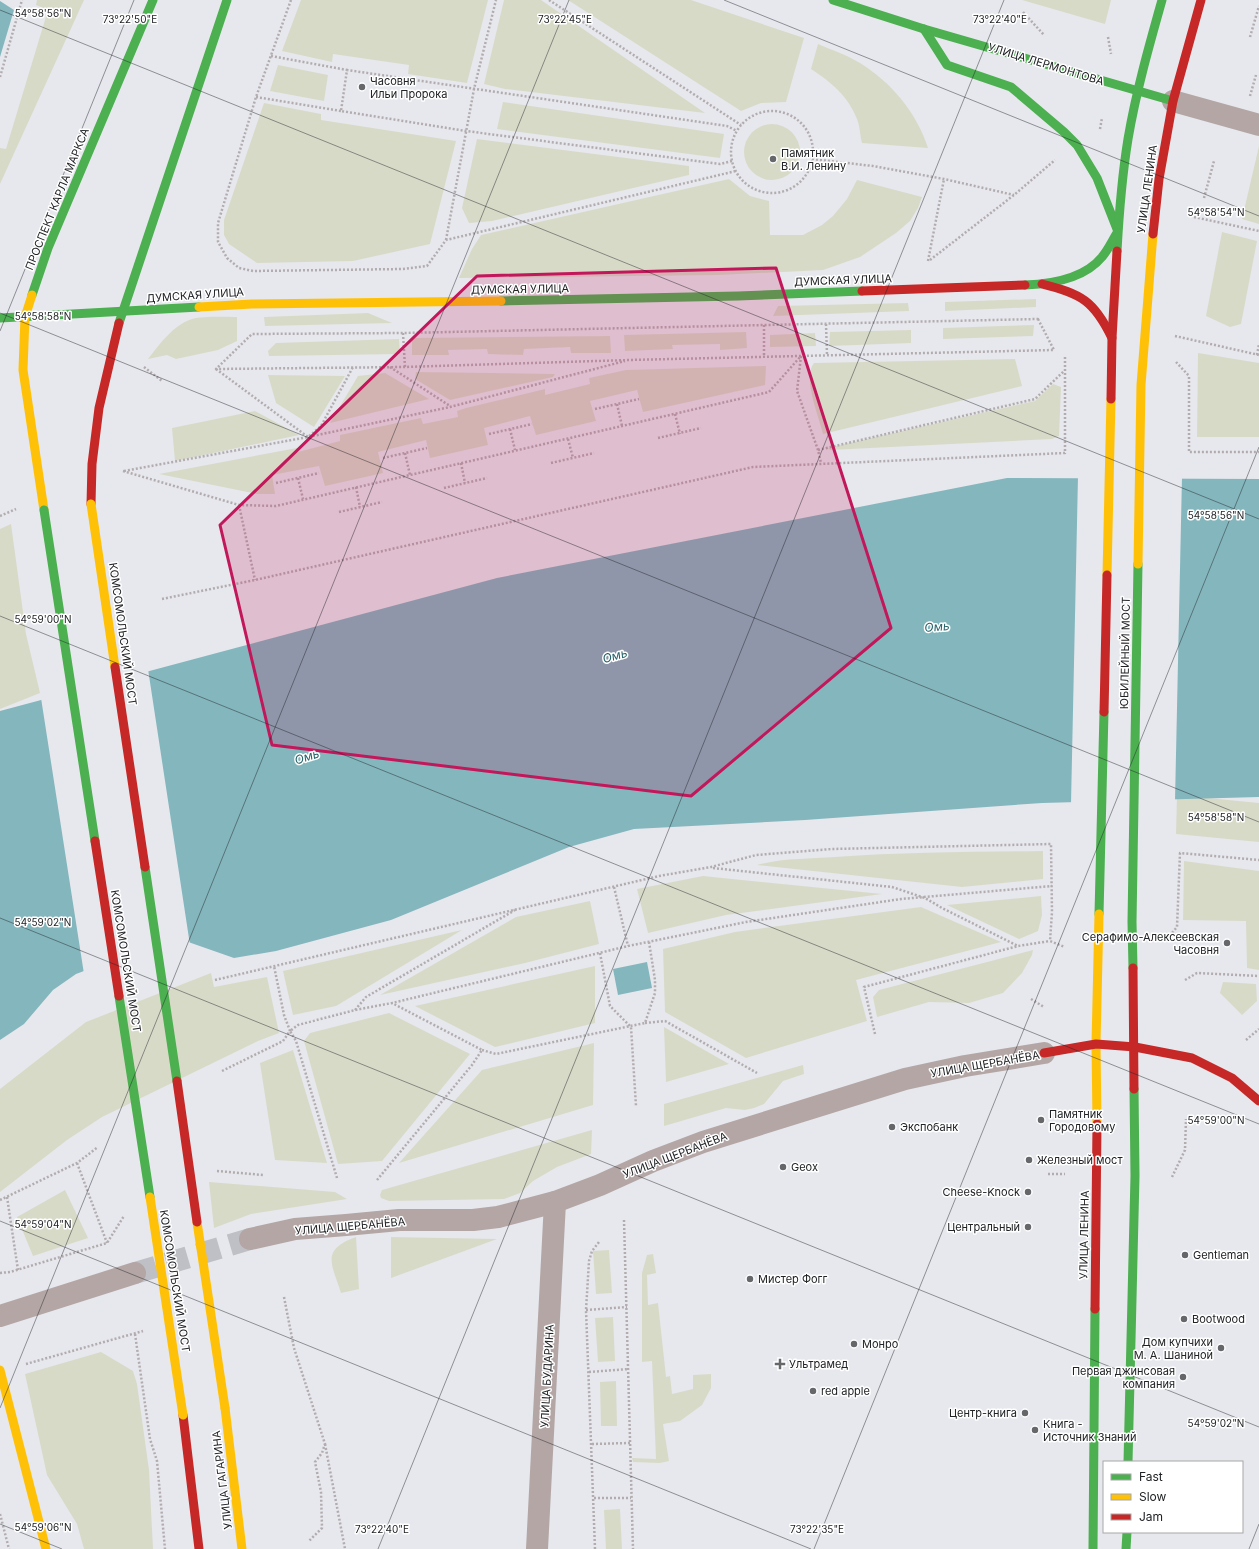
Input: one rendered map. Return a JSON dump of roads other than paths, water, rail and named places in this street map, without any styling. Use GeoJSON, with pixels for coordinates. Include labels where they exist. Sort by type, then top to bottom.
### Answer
{"type":"FeatureCollection","features":[{"type":"Feature","properties":{"kind":"main road","name":"ПРОСПЕКТ КАРЛА МАРКСА"},"geometry":{"type":"LineString","coordinates":[[44,510],[23,370],[25,317],[50,242],[153,0]]}},
{"type":"Feature","properties":{"kind":"main road"},"geometry":{"type":"LineString","coordinates":[[121,312],[227,0]]}},
{"type":"Feature","properties":{"kind":"main road","name":"УЛИЦА ЛЕРМОНТОВА"},"geometry":{"type":"LineString","coordinates":[[833,0],[924,29],[1029,58],[1137,92],[1173,101]]}},
{"type":"Feature","properties":{"kind":"main road","name":"УЛИЦА ЛЕНИНА"},"geometry":{"type":"LineString","coordinates":[[1112,384],[1112,338],[1118,232],[1128,142],[1137,92],[1162,0]]}},
{"type":"Feature","properties":{"kind":"main road","name":"УЛИЦА ЛЕНИНА"},"geometry":{"type":"LineString","coordinates":[[1142,384],[1153,229],[1159,179],[1173,101],[1201,0]]}},
{"type":"Feature","properties":{"kind":"main road"},"geometry":{"type":"LineString","coordinates":[[924,29],[947,65],[1011,87],[1064,132],[1077,145],[1097,178],[1118,232],[1102,257],[1093,266],[1082,273],[1040,284]]}},
{"type":"Feature","properties":{"kind":"main road","name":"ДУМСКАЯ УЛИЦА"},"geometry":{"type":"LineString","coordinates":[[0,318],[252,304],[403,303],[738,296],[1040,284]]}},
{"type":"Feature","properties":{"kind":"main road"},"geometry":{"type":"LineString","coordinates":[[1040,284],[1065,290],[1089,303],[1099,313],[1112,338]]}},
{"type":"Feature","properties":{"kind":"main road","name":"КОМСОМОЛЬСКИЙ МОСТ"},"geometry":{"type":"LineString","coordinates":[[121,312],[99,408],[92,464],[92,504],[225,1408]]}},
{"type":"Feature","properties":{"kind":"main road","name":"ЮБИЛЕЙНЫЙ МОСТ"},"geometry":{"type":"LineString","coordinates":[[1099,921],[1112,384]]}},
{"type":"Feature","properties":{"kind":"main road","name":"ЮБИЛЕЙНЫЙ МОСТ"},"geometry":{"type":"LineString","coordinates":[[1134,1047],[1132,922],[1142,384]]}},
{"type":"Feature","properties":{"kind":"main road","name":"КОМСОМОЛЬСКИЙ МОСТ"},"geometry":{"type":"LineString","coordinates":[[44,510],[183,1415],[199,1549]]}},
{"type":"Feature","properties":{"kind":"main road","name":"УЛИЦА ЛЕНИНА"},"geometry":{"type":"LineString","coordinates":[[1093,1549],[1097,1149],[1096,1044],[1099,921]]}},
{"type":"Feature","properties":{"kind":"main road","name":"УЛИЦА ЩЕРБАНЁВА"},"geometry":{"type":"LineString","coordinates":[[1044,1053],[1096,1044],[1134,1047],[1192,1058],[1232,1078],[1259,1102]]}},
{"type":"Feature","properties":{"kind":"main road"},"geometry":{"type":"LineString","coordinates":[[1128,1461],[1135,1176],[1134,1047]]}},
{"type":"Feature","properties":{"kind":"main road"},"geometry":{"type":"LineString","coordinates":[[0,1370],[46,1549]]}},
{"type":"Feature","properties":{"kind":"main road","name":"УЛИЦА ГАГАРИНА"},"geometry":{"type":"LineString","coordinates":[[225,1408],[242,1549]]}},
{"type":"Feature","properties":{"kind":"main road"},"geometry":{"type":"LineString","coordinates":[[1126,1549],[1127,1533]]}},
{"type":"Feature","properties":{"kind":"street","name":"УЛИЦА ЛЕРМОНТОВА"},"geometry":{"type":"LineString","coordinates":[[1173,101],[1259,125]]}},
{"type":"Feature","properties":{"kind":"street","name":"УЛИЦА ЩЕРБАНЁВА"},"geometry":{"type":"LineString","coordinates":[[250,1239],[295,1229],[399,1220],[473,1220],[498,1217],[555,1202],[703,1142],[905,1079],[965,1066],[1044,1053]]}},
{"type":"Feature","properties":{"kind":"street","name":"УЛИЦА БУДАРИНА"},"geometry":{"type":"LineString","coordinates":[[537,1549],[555,1202]]}},
{"type":"Feature","properties":{"kind":"street"},"geometry":{"type":"LineString","coordinates":[[0,1316],[135,1273]]}},
{"type":"Feature","properties":{"kind":"water"},"geometry":{"type":"Polygon","coordinates":[[[0,1],[14,10],[0,57],[0,1]]]}},
{"type":"Feature","properties":{"kind":"water","name":"Омь"},"geometry":{"type":"Polygon","coordinates":[[[1007,478],[1259,479],[1259,797],[1042,803],[805,820],[634,829],[569,847],[391,920],[276,951],[234,958],[174,937],[76,974],[53,990],[24,1024],[0,1040],[0,711],[497,578],[1007,478]]]}},
{"type":"Feature","properties":{"kind":"water"},"geometry":{"type":"Polygon","coordinates":[[[647,962],[652,988],[618,995],[613,969],[647,962]]]}},
{"type":"Feature","properties":{"kind":"tunnel"},"geometry":{"type":"LineString","coordinates":[[135,1273],[250,1239]]}},
{"type":"Feature","properties":{"kind":"place","name":"Часовня Ильи Пророка"},"geometry":{"type":"Point","coordinates":[362,87]}},
{"type":"Feature","properties":{"kind":"place","name":"Памятник В.И. Ленину"},"geometry":{"type":"Point","coordinates":[773,159]}},
{"type":"Feature","properties":{"kind":"place","name":"Серафимо-Алексеевская Часовня"},"geometry":{"type":"Point","coordinates":[1227,943]}},
{"type":"Feature","properties":{"kind":"place","name":"Памятник Городовому"},"geometry":{"type":"Point","coordinates":[1041,1120]}},
{"type":"Feature","properties":{"kind":"place","name":"Экспобанк"},"geometry":{"type":"Point","coordinates":[892,1127]}},
{"type":"Feature","properties":{"kind":"place","name":"Железный мост"},"geometry":{"type":"Point","coordinates":[1029,1160]}},
{"type":"Feature","properties":{"kind":"place","name":"Geox"},"geometry":{"type":"Point","coordinates":[783,1167]}},
{"type":"Feature","properties":{"kind":"place","name":"Cheese-Knock"},"geometry":{"type":"Point","coordinates":[1028,1192]}},
{"type":"Feature","properties":{"kind":"place","name":"Центральный"},"geometry":{"type":"Point","coordinates":[1028,1227]}},
{"type":"Feature","properties":{"kind":"place","name":"Gentleman"},"geometry":{"type":"Point","coordinates":[1185,1255]}},
{"type":"Feature","properties":{"kind":"place","name":"Мистер Фогг"},"geometry":{"type":"Point","coordinates":[750,1279]}},
{"type":"Feature","properties":{"kind":"place","name":"Bootwood"},"geometry":{"type":"Point","coordinates":[1184,1319]}},
{"type":"Feature","properties":{"kind":"place","name":"Монро"},"geometry":{"type":"Point","coordinates":[854,1344]}},
{"type":"Feature","properties":{"kind":"place","name":"Дом купчихи М. А. Шаниной"},"geometry":{"type":"Point","coordinates":[1221,1348]}},
{"type":"Feature","properties":{"kind":"place","name":"Ультрамед"},"geometry":{"type":"Point","coordinates":[780,1364]}},
{"type":"Feature","properties":{"kind":"place","name":"Первая джинсовая компания"},"geometry":{"type":"Point","coordinates":[1183,1377]}},
{"type":"Feature","properties":{"kind":"place","name":"red apple"},"geometry":{"type":"Point","coordinates":[813,1391]}},
{"type":"Feature","properties":{"kind":"place","name":"Центр-книга"},"geometry":{"type":"Point","coordinates":[1025,1413]}},
{"type":"Feature","properties":{"kind":"place","name":"Книга - Источник Знаний"},"geometry":{"type":"Point","coordinates":[1035,1430]}}]}
